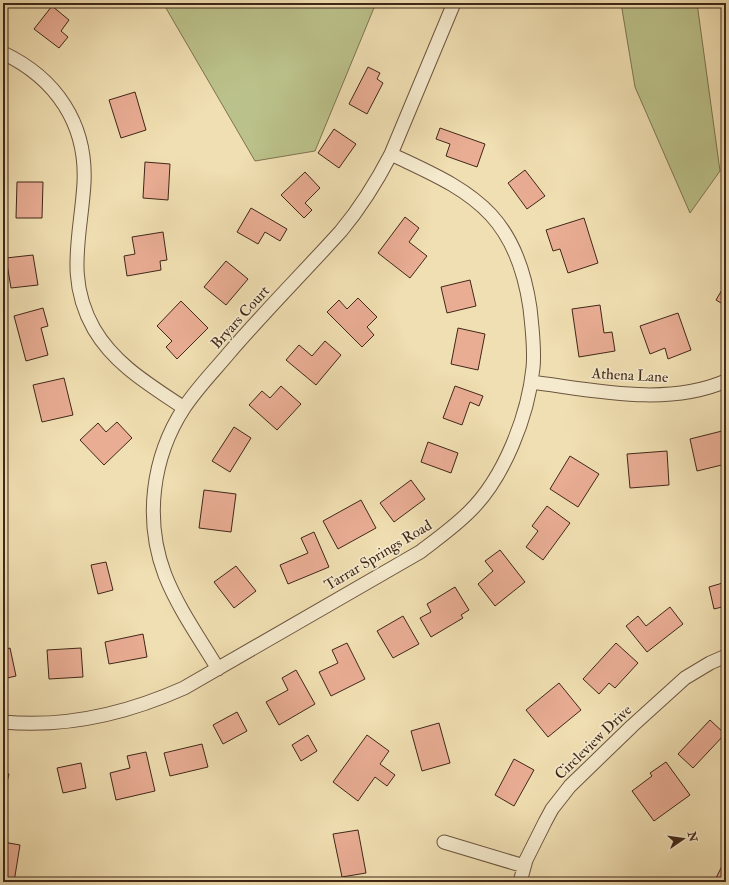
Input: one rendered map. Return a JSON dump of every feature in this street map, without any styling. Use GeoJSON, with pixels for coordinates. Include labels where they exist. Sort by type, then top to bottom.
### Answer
{"type":"FeatureCollection","features":[{"type":"Feature","properties":{"kind":"street","name":"Bryars Court"},"geometry":{"type":"LineString","coordinates":[[218,669],[178,602],[165,575],[157,546],[153,517],[154,487],[166,443],[192,396],[246,333],[341,230],[361,205],[391,154],[454,3]]}},
{"type":"Feature","properties":{"kind":"street"},"geometry":{"type":"LineString","coordinates":[[3,53],[29,67],[41,76],[60,99],[75,125],[83,154],[84,169],[76,270],[82,300],[93,328],[111,352],[132,373],[184,408]]}},
{"type":"Feature","properties":{"kind":"street","name":"Tarrar Springs Road"},"geometry":{"type":"LineString","coordinates":[[3,722],[39,724],[68,722],[98,717],[128,710],[184,688],[420,552],[446,533],[481,499],[498,473],[513,445],[524,414],[531,382],[533,366],[533,334],[527,288],[518,257],[510,242],[492,216],[468,194],[391,154]]}},
{"type":"Feature","properties":{"kind":"street","name":"Athena Lane"},"geometry":{"type":"LineString","coordinates":[[531,382],[630,394],[659,395],[687,392],[726,381]]}},
{"type":"Feature","properties":{"kind":"street","name":"Circleview Drive"},"geometry":{"type":"LineString","coordinates":[[520,882],[524,866],[545,822],[556,803],[570,786],[632,726],[685,678],[710,663],[726,656]]}},
{"type":"Feature","properties":{"kind":"street"},"geometry":{"type":"LineString","coordinates":[[444,842],[524,866]]}},
{"type":"Feature","properties":{"kind":"green space"},"geometry":{"type":"Polygon","coordinates":[[[163,3],[376,3],[315,151],[255,161],[163,3]]]}},
{"type":"Feature","properties":{"kind":"green space"},"geometry":{"type":"Polygon","coordinates":[[[621,3],[697,3],[720,171],[690,213],[635,87],[621,3]]]}},
{"type":"Feature","properties":{"kind":"building"},"geometry":{"type":"Polygon","coordinates":[[[52,6],[69,20],[61,31],[68,37],[59,48],[34,29],[52,6]]]}},
{"type":"Feature","properties":{"kind":"building"},"geometry":{"type":"Polygon","coordinates":[[[368,67],[380,73],[377,79],[383,83],[367,114],[349,104],[368,67]]]}},
{"type":"Feature","properties":{"kind":"building"},"geometry":{"type":"Polygon","coordinates":[[[135,92],[146,130],[121,138],[109,100],[135,92]]]}},
{"type":"Feature","properties":{"kind":"building"},"geometry":{"type":"Polygon","coordinates":[[[440,128],[485,144],[477,167],[446,156],[450,144],[436,139],[440,128]]]}},
{"type":"Feature","properties":{"kind":"building"},"geometry":{"type":"Polygon","coordinates":[[[334,129],[356,144],[339,168],[318,153],[334,129]]]}},
{"type":"Feature","properties":{"kind":"building"},"geometry":{"type":"Polygon","coordinates":[[[145,162],[170,164],[168,200],[143,198],[145,162]]]}},
{"type":"Feature","properties":{"kind":"building"},"geometry":{"type":"Polygon","coordinates":[[[525,170],[545,196],[527,209],[508,183],[525,170]]]}},
{"type":"Feature","properties":{"kind":"building"},"geometry":{"type":"Polygon","coordinates":[[[305,172],[320,188],[305,203],[312,210],[304,218],[281,195],[305,172]]]}},
{"type":"Feature","properties":{"kind":"building"},"geometry":{"type":"Polygon","coordinates":[[[17,182],[43,182],[42,218],[16,218],[17,182]]]}},
{"type":"Feature","properties":{"kind":"building"},"geometry":{"type":"Polygon","coordinates":[[[251,208],[287,229],[280,241],[265,232],[258,244],[237,232],[251,208]]]}},
{"type":"Feature","properties":{"kind":"building"},"geometry":{"type":"Polygon","coordinates":[[[405,217],[419,228],[409,242],[427,256],[410,278],[378,253],[405,217]]]}},
{"type":"Feature","properties":{"kind":"building"},"geometry":{"type":"Polygon","coordinates":[[[584,218],[598,263],[568,273],[560,249],[553,251],[546,230],[584,218]]]}},
{"type":"Feature","properties":{"kind":"building"},"geometry":{"type":"Polygon","coordinates":[[[163,232],[167,260],[160,261],[161,270],[127,276],[124,256],[135,254],[132,237],[163,232]]]}},
{"type":"Feature","properties":{"kind":"building"},"geometry":{"type":"Polygon","coordinates":[[[33,255],[38,285],[11,288],[6,258],[33,255]]]}},
{"type":"Feature","properties":{"kind":"building"},"geometry":{"type":"Polygon","coordinates":[[[226,261],[248,279],[226,305],[204,287],[226,261]]]}},
{"type":"Feature","properties":{"kind":"building"},"geometry":{"type":"Polygon","coordinates":[[[470,280],[476,306],[447,313],[441,287],[470,280]]]}},
{"type":"Feature","properties":{"kind":"building"},"geometry":{"type":"Polygon","coordinates":[[[726,283],[726,306],[716,300],[726,283]]]}},
{"type":"Feature","properties":{"kind":"building"},"geometry":{"type":"Polygon","coordinates":[[[358,298],[377,317],[367,327],[374,335],[362,347],[327,312],[339,300],[347,309],[358,298]]]}},
{"type":"Feature","properties":{"kind":"building"},"geometry":{"type":"Polygon","coordinates":[[[181,301],[208,328],[177,359],[166,347],[172,341],[157,326],[181,301]]]}},
{"type":"Feature","properties":{"kind":"building"},"geometry":{"type":"Polygon","coordinates":[[[600,305],[604,333],[612,332],[615,351],[579,357],[572,309],[600,305]]]}},
{"type":"Feature","properties":{"kind":"building"},"geometry":{"type":"Polygon","coordinates":[[[43,308],[48,326],[41,328],[48,355],[26,361],[14,316],[43,308]]]}},
{"type":"Feature","properties":{"kind":"building"},"geometry":{"type":"Polygon","coordinates":[[[678,313],[691,350],[668,359],[665,348],[650,354],[640,326],[678,313]]]}},
{"type":"Feature","properties":{"kind":"building"},"geometry":{"type":"Polygon","coordinates":[[[458,328],[485,334],[478,370],[451,364],[458,328]]]}},
{"type":"Feature","properties":{"kind":"building"},"geometry":{"type":"Polygon","coordinates":[[[325,341],[341,355],[316,385],[286,360],[299,345],[312,356],[325,341]]]}},
{"type":"Feature","properties":{"kind":"building"},"geometry":{"type":"Polygon","coordinates":[[[64,378],[73,415],[42,422],[33,385],[64,378]]]}},
{"type":"Feature","properties":{"kind":"building"},"geometry":{"type":"Polygon","coordinates":[[[281,386],[301,404],[277,430],[249,405],[262,391],[270,398],[281,386]]]}},
{"type":"Feature","properties":{"kind":"building"},"geometry":{"type":"Polygon","coordinates":[[[455,386],[483,396],[479,406],[470,402],[462,425],[443,418],[455,386]]]}},
{"type":"Feature","properties":{"kind":"building"},"geometry":{"type":"Polygon","coordinates":[[[117,422],[132,438],[104,465],[80,440],[98,423],[106,432],[117,422]]]}},
{"type":"Feature","properties":{"kind":"building"},"geometry":{"type":"Polygon","coordinates":[[[234,427],[251,438],[230,472],[212,461],[234,427]]]}},
{"type":"Feature","properties":{"kind":"building"},"geometry":{"type":"Polygon","coordinates":[[[726,430],[726,464],[697,471],[690,439],[726,430]]]}},
{"type":"Feature","properties":{"kind":"building"},"geometry":{"type":"Polygon","coordinates":[[[428,442],[458,453],[451,473],[421,462],[428,442]]]}},
{"type":"Feature","properties":{"kind":"building"},"geometry":{"type":"Polygon","coordinates":[[[667,451],[669,485],[630,488],[627,454],[667,451]]]}},
{"type":"Feature","properties":{"kind":"building"},"geometry":{"type":"Polygon","coordinates":[[[570,456],[599,474],[578,507],[550,489],[570,456]]]}},
{"type":"Feature","properties":{"kind":"building"},"geometry":{"type":"Polygon","coordinates":[[[411,480],[425,499],[394,522],[380,503],[411,480]]]}},
{"type":"Feature","properties":{"kind":"building"},"geometry":{"type":"Polygon","coordinates":[[[204,490],[236,494],[231,532],[199,528],[204,490]]]}},
{"type":"Feature","properties":{"kind":"building"},"geometry":{"type":"Polygon","coordinates":[[[361,500],[376,528],[338,549],[323,521],[361,500]]]}},
{"type":"Feature","properties":{"kind":"building"},"geometry":{"type":"Polygon","coordinates":[[[547,506],[570,523],[543,560],[526,547],[538,531],[532,526],[547,506]]]}},
{"type":"Feature","properties":{"kind":"building"},"geometry":{"type":"Polygon","coordinates":[[[314,532],[329,567],[288,584],[280,565],[308,553],[301,538],[314,532]]]}},
{"type":"Feature","properties":{"kind":"building"},"geometry":{"type":"Polygon","coordinates":[[[500,550],[525,582],[495,606],[478,584],[493,571],[485,561],[500,550]]]}},
{"type":"Feature","properties":{"kind":"building"},"geometry":{"type":"Polygon","coordinates":[[[106,562],[113,590],[98,594],[91,565],[106,562]]]}},
{"type":"Feature","properties":{"kind":"building"},"geometry":{"type":"Polygon","coordinates":[[[236,566],[256,591],[234,608],[214,582],[236,566]]]}},
{"type":"Feature","properties":{"kind":"building"},"geometry":{"type":"Polygon","coordinates":[[[726,582],[726,606],[714,609],[709,587],[726,582]]]}},
{"type":"Feature","properties":{"kind":"building"},"geometry":{"type":"Polygon","coordinates":[[[455,587],[469,610],[461,615],[463,618],[431,637],[420,618],[431,612],[427,604],[455,587]]]}},
{"type":"Feature","properties":{"kind":"building"},"geometry":{"type":"Polygon","coordinates":[[[670,607],[683,624],[647,652],[626,626],[638,616],[646,626],[670,607]]]}},
{"type":"Feature","properties":{"kind":"building"},"geometry":{"type":"Polygon","coordinates":[[[403,616],[419,644],[393,658],[377,631],[403,616]]]}},
{"type":"Feature","properties":{"kind":"building"},"geometry":{"type":"Polygon","coordinates":[[[143,634],[147,657],[109,664],[105,642],[143,634]]]}},
{"type":"Feature","properties":{"kind":"building"},"geometry":{"type":"Polygon","coordinates":[[[347,643],[365,679],[331,696],[319,672],[338,663],[332,650],[347,643]]]}},
{"type":"Feature","properties":{"kind":"building"},"geometry":{"type":"Polygon","coordinates":[[[616,643],[638,663],[615,688],[609,683],[599,694],[583,679],[616,643]]]}},
{"type":"Feature","properties":{"kind":"building"},"geometry":{"type":"Polygon","coordinates":[[[10,648],[16,676],[3,679],[3,650],[10,648]]]}},
{"type":"Feature","properties":{"kind":"building"},"geometry":{"type":"Polygon","coordinates":[[[81,648],[83,677],[49,679],[47,650],[81,648]]]}},
{"type":"Feature","properties":{"kind":"building"},"geometry":{"type":"Polygon","coordinates":[[[296,670],[315,704],[279,725],[266,702],[288,690],[282,678],[296,670]]]}},
{"type":"Feature","properties":{"kind":"building"},"geometry":{"type":"Polygon","coordinates":[[[559,683],[581,710],[548,737],[526,710],[559,683]]]}},
{"type":"Feature","properties":{"kind":"building"},"geometry":{"type":"Polygon","coordinates":[[[237,712],[247,731],[223,744],[213,725],[237,712]]]}},
{"type":"Feature","properties":{"kind":"building"},"geometry":{"type":"Polygon","coordinates":[[[710,720],[725,734],[693,768],[678,754],[710,720]]]}},
{"type":"Feature","properties":{"kind":"building"},"geometry":{"type":"Polygon","coordinates":[[[439,723],[450,763],[422,771],[411,731],[439,723]]]}},
{"type":"Feature","properties":{"kind":"building"},"geometry":{"type":"Polygon","coordinates":[[[308,735],[317,751],[301,761],[292,745],[308,735]]]}},
{"type":"Feature","properties":{"kind":"building"},"geometry":{"type":"Polygon","coordinates":[[[367,735],[389,751],[380,764],[395,775],[387,786],[375,777],[358,801],[333,782],[367,735]]]}},
{"type":"Feature","properties":{"kind":"building"},"geometry":{"type":"Polygon","coordinates":[[[202,744],[208,767],[170,776],[164,753],[202,744]]]}},
{"type":"Feature","properties":{"kind":"building"},"geometry":{"type":"Polygon","coordinates":[[[146,752],[155,791],[116,800],[110,773],[130,768],[127,756],[146,752]]]}},
{"type":"Feature","properties":{"kind":"building"},"geometry":{"type":"Polygon","coordinates":[[[514,759],[534,770],[514,806],[495,795],[514,759]]]}},
{"type":"Feature","properties":{"kind":"building"},"geometry":{"type":"Polygon","coordinates":[[[666,762],[690,795],[654,821],[632,791],[652,776],[650,773],[666,762]]]}},
{"type":"Feature","properties":{"kind":"building"},"geometry":{"type":"Polygon","coordinates":[[[81,763],[86,788],[63,793],[57,768],[81,763]]]}},
{"type":"Feature","properties":{"kind":"building"},"geometry":{"type":"Polygon","coordinates":[[[3,772],[9,774],[3,798],[3,772]]]}},
{"type":"Feature","properties":{"kind":"building"},"geometry":{"type":"Polygon","coordinates":[[[358,830],[366,873],[342,877],[333,834],[358,830]]]}},
{"type":"Feature","properties":{"kind":"building"},"geometry":{"type":"Polygon","coordinates":[[[3,842],[20,845],[14,882],[3,882],[3,842]]]}},
{"type":"Feature","properties":{"kind":"building"},"geometry":{"type":"Polygon","coordinates":[[[726,858],[726,882],[714,882],[726,858]]]}},
{"type":"Feature","properties":{"kind":"building"},"geometry":{"type":"Polygon","coordinates":[[[202,878],[244,878],[244,882],[202,882],[202,878]]]}}]}
